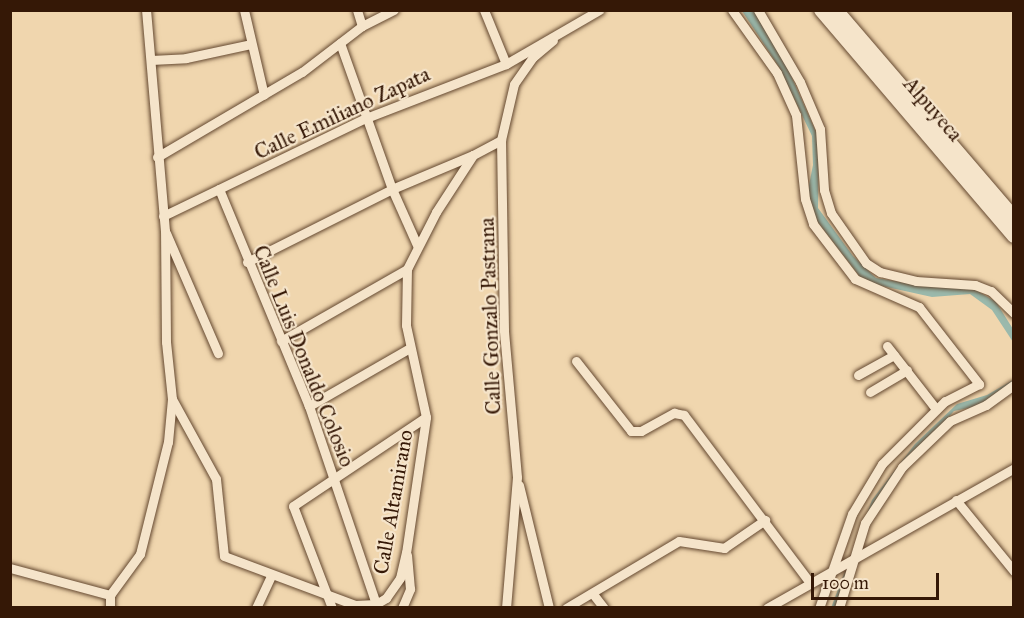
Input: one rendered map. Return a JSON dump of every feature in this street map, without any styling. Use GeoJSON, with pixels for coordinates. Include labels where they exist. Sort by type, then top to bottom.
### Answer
{"type":"FeatureCollection","features":[{"type":"Feature","properties":{"kind":"main road","name":"Alpuyeca"},"geometry":{"type":"LineString","coordinates":[[821,10],[1014,236]]}},
{"type":"Feature","properties":{"kind":"main road","name":"Alpuyeca"},"geometry":{"type":"LineString","coordinates":[[836,10],[1014,218]]}},
{"type":"Feature","properties":{"kind":"street"},"geometry":{"type":"LineString","coordinates":[[110,608],[110,595],[140,554],[168,442],[172,399],[166,342],[165,231],[146,10]]}},
{"type":"Feature","properties":{"kind":"street"},"geometry":{"type":"LineString","coordinates":[[244,10],[264,95]]}},
{"type":"Feature","properties":{"kind":"street"},"geometry":{"type":"LineString","coordinates":[[357,10],[362,26]]}},
{"type":"Feature","properties":{"kind":"street"},"geometry":{"type":"LineString","coordinates":[[157,157],[264,95],[362,26],[394,10]]}},
{"type":"Feature","properties":{"kind":"street"},"geometry":{"type":"LineString","coordinates":[[484,10],[506,64]]}},
{"type":"Feature","properties":{"kind":"street","name":"Calle Emiliano Zapata"},"geometry":{"type":"LineString","coordinates":[[163,216],[366,118],[506,64],[553,40],[599,10]]}},
{"type":"Feature","properties":{"kind":"street"},"geometry":{"type":"LineString","coordinates":[[732,10],[777,73],[796,115],[806,207],[813,224],[855,279],[919,307],[978,380],[975,388],[954,396],[936,409],[902,442],[870,482],[852,514],[835,569],[819,608]]}},
{"type":"Feature","properties":{"kind":"street"},"geometry":{"type":"LineString","coordinates":[[758,10],[800,82],[820,129],[824,190],[831,213],[866,263],[880,272],[916,281],[975,285],[991,291],[1014,313]]}},
{"type":"Feature","properties":{"kind":"street","name":"Calle Gonzalo Pastrana"},"geometry":{"type":"LineString","coordinates":[[506,608],[517,477],[504,330],[501,140],[514,84],[533,57],[553,40]]}},
{"type":"Feature","properties":{"kind":"street"},"geometry":{"type":"LineString","coordinates":[[340,43],[392,189],[417,245]]}},
{"type":"Feature","properties":{"kind":"street"},"geometry":{"type":"LineString","coordinates":[[151,60],[186,58],[251,44]]}},
{"type":"Feature","properties":{"kind":"street","name":"Calle Altamirano"},"geometry":{"type":"LineString","coordinates":[[172,399],[216,479],[222,552],[231,561],[355,605],[376,604],[394,591],[406,553],[426,417],[410,348],[406,314],[407,270],[417,245],[473,155],[501,140]]}},
{"type":"Feature","properties":{"kind":"street"},"geometry":{"type":"LineString","coordinates":[[247,262],[392,189],[473,155]]}},
{"type":"Feature","properties":{"kind":"street","name":"Calle Luis Donaldo Colosio"},"geometry":{"type":"LineString","coordinates":[[219,189],[247,262],[309,406],[376,604]]}},
{"type":"Feature","properties":{"kind":"street"},"geometry":{"type":"LineString","coordinates":[[165,231],[218,353]]}},
{"type":"Feature","properties":{"kind":"street"},"geometry":{"type":"LineString","coordinates":[[281,340],[407,270]]}},
{"type":"Feature","properties":{"kind":"street"},"geometry":{"type":"LineString","coordinates":[[887,346],[936,409]]}},
{"type":"Feature","properties":{"kind":"street"},"geometry":{"type":"LineString","coordinates":[[309,406],[410,348]]}},
{"type":"Feature","properties":{"kind":"street"},"geometry":{"type":"LineString","coordinates":[[858,375],[894,355]]}},
{"type":"Feature","properties":{"kind":"street"},"geometry":{"type":"LineString","coordinates":[[576,361],[631,431],[641,431],[674,413],[684,415],[765,520],[810,583]]}},
{"type":"Feature","properties":{"kind":"street"},"geometry":{"type":"LineString","coordinates":[[870,392],[907,370]]}},
{"type":"Feature","properties":{"kind":"street"},"geometry":{"type":"LineString","coordinates":[[839,608],[853,559],[876,502],[922,445],[950,421],[986,405],[1014,385]]}},
{"type":"Feature","properties":{"kind":"street"},"geometry":{"type":"LineString","coordinates":[[332,608],[295,517],[295,504],[426,417]]}},
{"type":"Feature","properties":{"kind":"street"},"geometry":{"type":"LineString","coordinates":[[767,608],[1014,468]]}},
{"type":"Feature","properties":{"kind":"street"},"geometry":{"type":"LineString","coordinates":[[517,477],[549,608]]}},
{"type":"Feature","properties":{"kind":"street"},"geometry":{"type":"LineString","coordinates":[[956,500],[1014,571]]}},
{"type":"Feature","properties":{"kind":"street"},"geometry":{"type":"LineString","coordinates":[[566,608],[679,541],[688,539],[724,548],[765,520]]}},
{"type":"Feature","properties":{"kind":"street"},"geometry":{"type":"LineString","coordinates":[[402,608],[410,589],[406,553]]}},
{"type":"Feature","properties":{"kind":"street"},"geometry":{"type":"LineString","coordinates":[[10,568],[110,595]]}},
{"type":"Feature","properties":{"kind":"street"},"geometry":{"type":"LineString","coordinates":[[256,608],[271,576]]}},
{"type":"Feature","properties":{"kind":"street"},"geometry":{"type":"LineString","coordinates":[[593,594],[604,608]]}},
{"type":"Feature","properties":{"kind":"shaded area"},"geometry":{"type":"Polygon","coordinates":[[[742,11],[754,11],[785,62],[819,139],[818,208],[853,256],[876,278],[931,287],[971,287],[996,302],[1013,329],[1013,342],[992,310],[970,294],[932,297],[864,282],[810,212],[808,190],[813,165],[812,136],[779,67],[742,11]]]}},
{"type":"Feature","properties":{"kind":"shaded area"},"geometry":{"type":"Polygon","coordinates":[[[1013,380],[1013,386],[989,404],[954,411],[916,454],[862,531],[839,607],[831,608],[872,500],[915,444],[957,404],[987,395],[1013,380]]]}}]}
